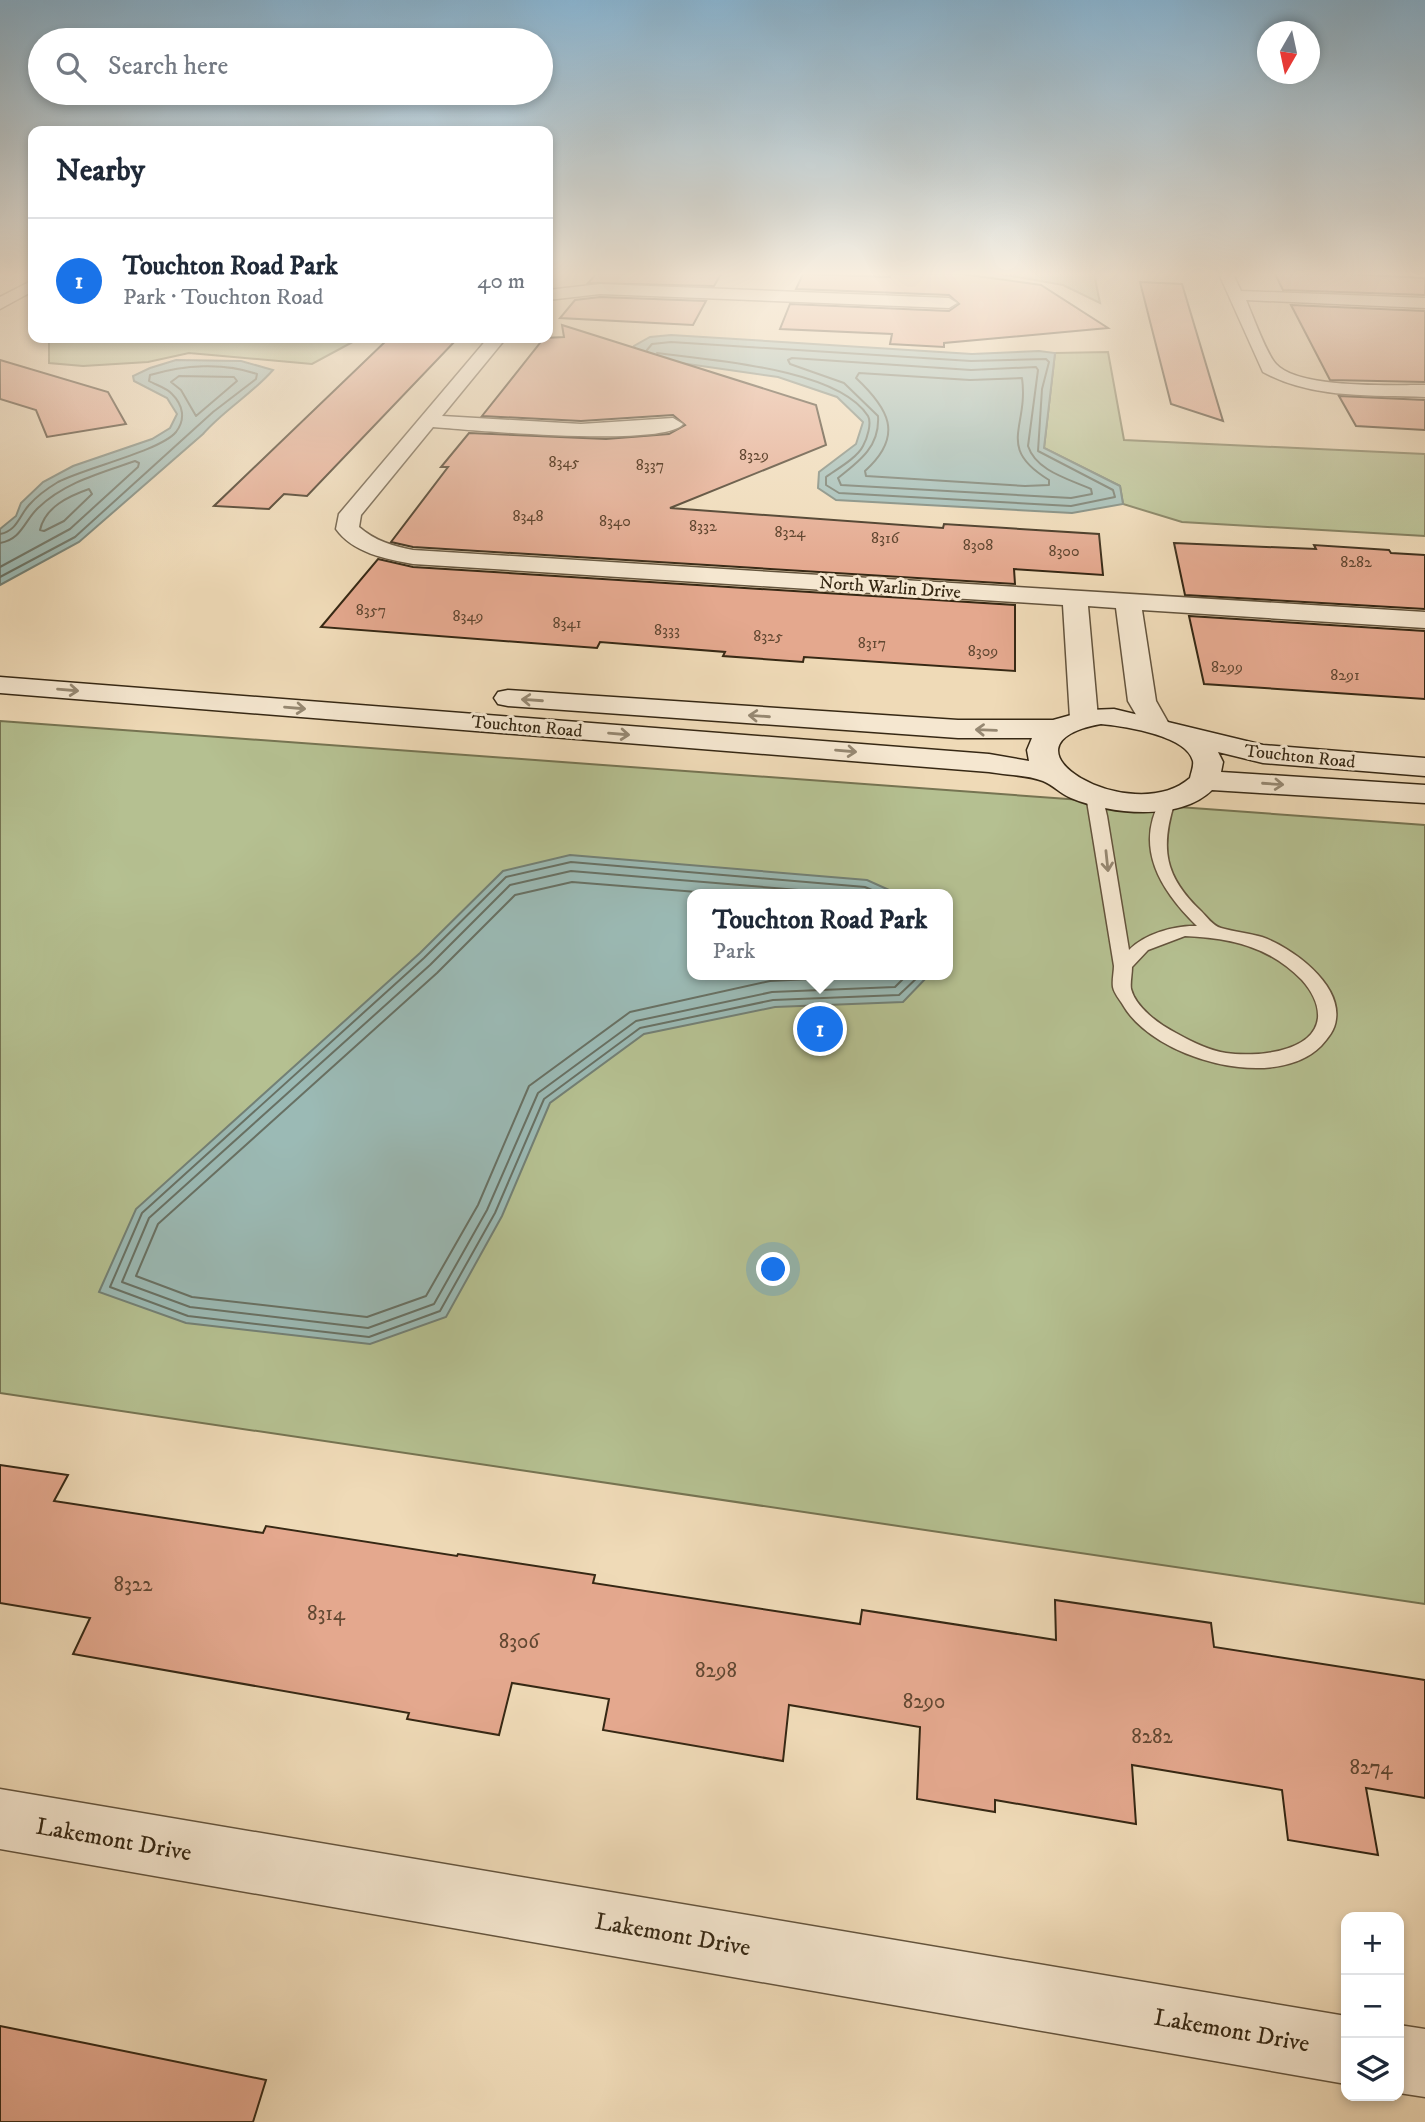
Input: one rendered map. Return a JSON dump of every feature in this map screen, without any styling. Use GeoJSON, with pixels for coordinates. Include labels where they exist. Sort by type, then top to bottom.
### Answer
{"type":"FeatureCollection","features":[{"type":"Feature","properties":{"kind":"street"},"geometry":{"type":"LineString","coordinates":[[427,421],[467,373]]}},
{"type":"Feature","properties":{"kind":"street"},"geometry":{"type":"LineString","coordinates":[[1279,373],[1294,381],[1333,387],[1425,391]]}},
{"type":"Feature","properties":{"kind":"street"},"geometry":{"type":"LineString","coordinates":[[427,421],[597,431],[635,430],[673,424]]}},
{"type":"Feature","properties":{"kind":"street","name":"North Warlin Drive"},"geometry":{"type":"LineString","coordinates":[[427,421],[350,514],[347,529],[359,541],[384,552],[413,557],[1425,620]]}},
{"type":"Feature","properties":{"kind":"street"},"geometry":{"type":"LineString","coordinates":[[1075,598],[1107,657],[1166,728]]}},
{"type":"Feature","properties":{"kind":"street"},"geometry":{"type":"LineString","coordinates":[[1084,718],[1128,601]]}},
{"type":"Feature","properties":{"kind":"street"},"geometry":{"type":"LineString","coordinates":[[0,661],[366,688]]}},
{"type":"Feature","properties":{"kind":"street","name":"Touchton Road"},"geometry":{"type":"LineString","coordinates":[[0,685],[989,763],[1054,774],[1076,788],[1137,803],[1167,801],[1191,793],[1205,780],[1208,768],[1204,755],[1194,743],[1166,728]]}},
{"type":"Feature","properties":{"kind":"street","name":"Touchton Road"},"geometry":{"type":"LineString","coordinates":[[477,696],[958,729],[1054,729],[1084,718],[1119,717],[1263,754],[1425,767]]}},
{"type":"Feature","properties":{"kind":"street"},"geometry":{"type":"LineString","coordinates":[[1054,729],[1043,743],[1042,758],[1054,774]]}},
{"type":"Feature","properties":{"kind":"street","name":"Touchton Road"},"geometry":{"type":"LineString","coordinates":[[1205,780],[1425,794]]}},
{"type":"Feature","properties":{"kind":"street","name":"Lakemont Drive"},"geometry":{"type":"LineString","coordinates":[[0,1819],[1341,2049]]}},
{"type":"Feature","properties":{"kind":"street"},"geometry":{"type":"LineString","coordinates":[[1404,2060],[1425,2063]]}},
{"type":"Feature","properties":{"kind":"lane"},"geometry":{"type":"LineString","coordinates":[[1094,794],[1104,830],[1114,929],[1123,965],[1121,985],[1130,1008],[1151,1029],[1181,1046],[1216,1058],[1253,1062],[1286,1057],[1311,1045],[1325,1027],[1327,1006],[1318,985],[1300,966],[1275,950],[1245,938],[1213,932],[1183,931],[1156,937],[1136,948],[1123,965]]}},
{"type":"Feature","properties":{"kind":"lane"},"geometry":{"type":"LineString","coordinates":[[1167,801],[1157,834],[1161,869],[1169,886],[1213,932]]}},
{"type":"Feature","properties":{"kind":"green space"},"geometry":{"type":"Polygon","coordinates":[[[1053,373],[1112,373],[1124,440],[1425,454],[1425,536],[1182,522],[1123,504],[1120,486],[1044,448],[1053,373]]]}},
{"type":"Feature","properties":{"kind":"green space"},"geometry":{"type":"Polygon","coordinates":[[[0,721],[1425,825],[1425,1604],[0,1393],[0,721]]]}},
{"type":"Feature","properties":{"kind":"water"},"geometry":{"type":"Polygon","coordinates":[[[139,373],[270,373],[79,542],[0,585],[0,529],[16,516],[21,503],[43,482],[73,466],[152,439],[170,428],[177,414],[167,398],[134,381],[133,376],[139,373]]]}},
{"type":"Feature","properties":{"kind":"water"},"geometry":{"type":"Polygon","coordinates":[[[750,373],[1053,373],[1044,448],[1120,486],[1123,504],[1072,513],[836,500],[818,488],[819,472],[856,444],[863,422],[837,397],[778,377],[750,373]]]}},
{"type":"Feature","properties":{"kind":"water"},"geometry":{"type":"Polygon","coordinates":[[[570,855],[867,880],[887,889],[687,889],[687,980],[924,980],[903,1002],[775,1007],[644,1034],[550,1103],[502,1216],[446,1317],[370,1344],[186,1323],[99,1292],[136,1209],[420,953],[503,871],[570,855]]]}},
{"type":"Feature","properties":{"kind":"building"},"geometry":{"type":"Polygon","coordinates":[[[0,373],[44,373],[108,392],[126,424],[47,437],[36,410],[0,399],[0,373]]]}},
{"type":"Feature","properties":{"kind":"building"},"geometry":{"type":"Polygon","coordinates":[[[353,373],[425,373],[307,496],[284,494],[269,509],[214,506],[353,373]]]}},
{"type":"Feature","properties":{"kind":"building"},"geometry":{"type":"Polygon","coordinates":[[[516,373],[714,373],[816,405],[826,445],[670,508],[943,528],[944,524],[1099,534],[1103,575],[1014,569],[1015,584],[413,547],[391,542],[448,467],[441,467],[469,433],[606,439],[669,434],[685,425],[673,415],[581,421],[482,416],[516,373]]]}},
{"type":"Feature","properties":{"kind":"building"},"geometry":{"type":"Polygon","coordinates":[[[1163,373],[1209,373],[1223,421],[1171,404],[1163,373]]]}},
{"type":"Feature","properties":{"kind":"building"},"geometry":{"type":"Polygon","coordinates":[[[1326,373],[1425,373],[1425,382],[1330,380],[1326,373]]]}},
{"type":"Feature","properties":{"kind":"building"},"geometry":{"type":"Polygon","coordinates":[[[1339,396],[1425,400],[1425,430],[1356,426],[1339,396]]]}},
{"type":"Feature","properties":{"kind":"building"},"geometry":{"type":"Polygon","coordinates":[[[1174,543],[1316,549],[1314,545],[1425,555],[1425,609],[1185,595],[1174,543]]]}},
{"type":"Feature","properties":{"kind":"building"},"geometry":{"type":"Polygon","coordinates":[[[378,559],[413,567],[1015,605],[1015,671],[804,657],[803,662],[723,656],[725,652],[600,642],[597,648],[321,627],[378,559]]]}},
{"type":"Feature","properties":{"kind":"building"},"geometry":{"type":"Polygon","coordinates":[[[1189,616],[1425,631],[1425,699],[1204,684],[1189,616]]]}},
{"type":"Feature","properties":{"kind":"building"},"geometry":{"type":"Polygon","coordinates":[[[0,1465],[68,1475],[54,1501],[263,1533],[266,1526],[457,1556],[458,1554],[595,1575],[593,1583],[860,1624],[862,1610],[1056,1640],[1055,1600],[1211,1623],[1214,1647],[1425,1680],[1425,1798],[1366,1788],[1378,1855],[1288,1840],[1282,1790],[1132,1765],[1136,1824],[995,1800],[995,1812],[917,1799],[920,1727],[789,1705],[783,1761],[603,1730],[609,1699],[512,1683],[499,1735],[407,1719],[409,1713],[73,1654],[90,1618],[0,1603],[0,1465]]]}},
{"type":"Feature","properties":{"kind":"building"},"geometry":{"type":"Polygon","coordinates":[[[0,2026],[266,2080],[253,2122],[0,2122],[0,2026]]]}},
{"type":"Feature","properties":{"kind":"place","name":"Touchton Road Park"},"geometry":{"type":"Point","coordinates":[820,1029]}}]}
